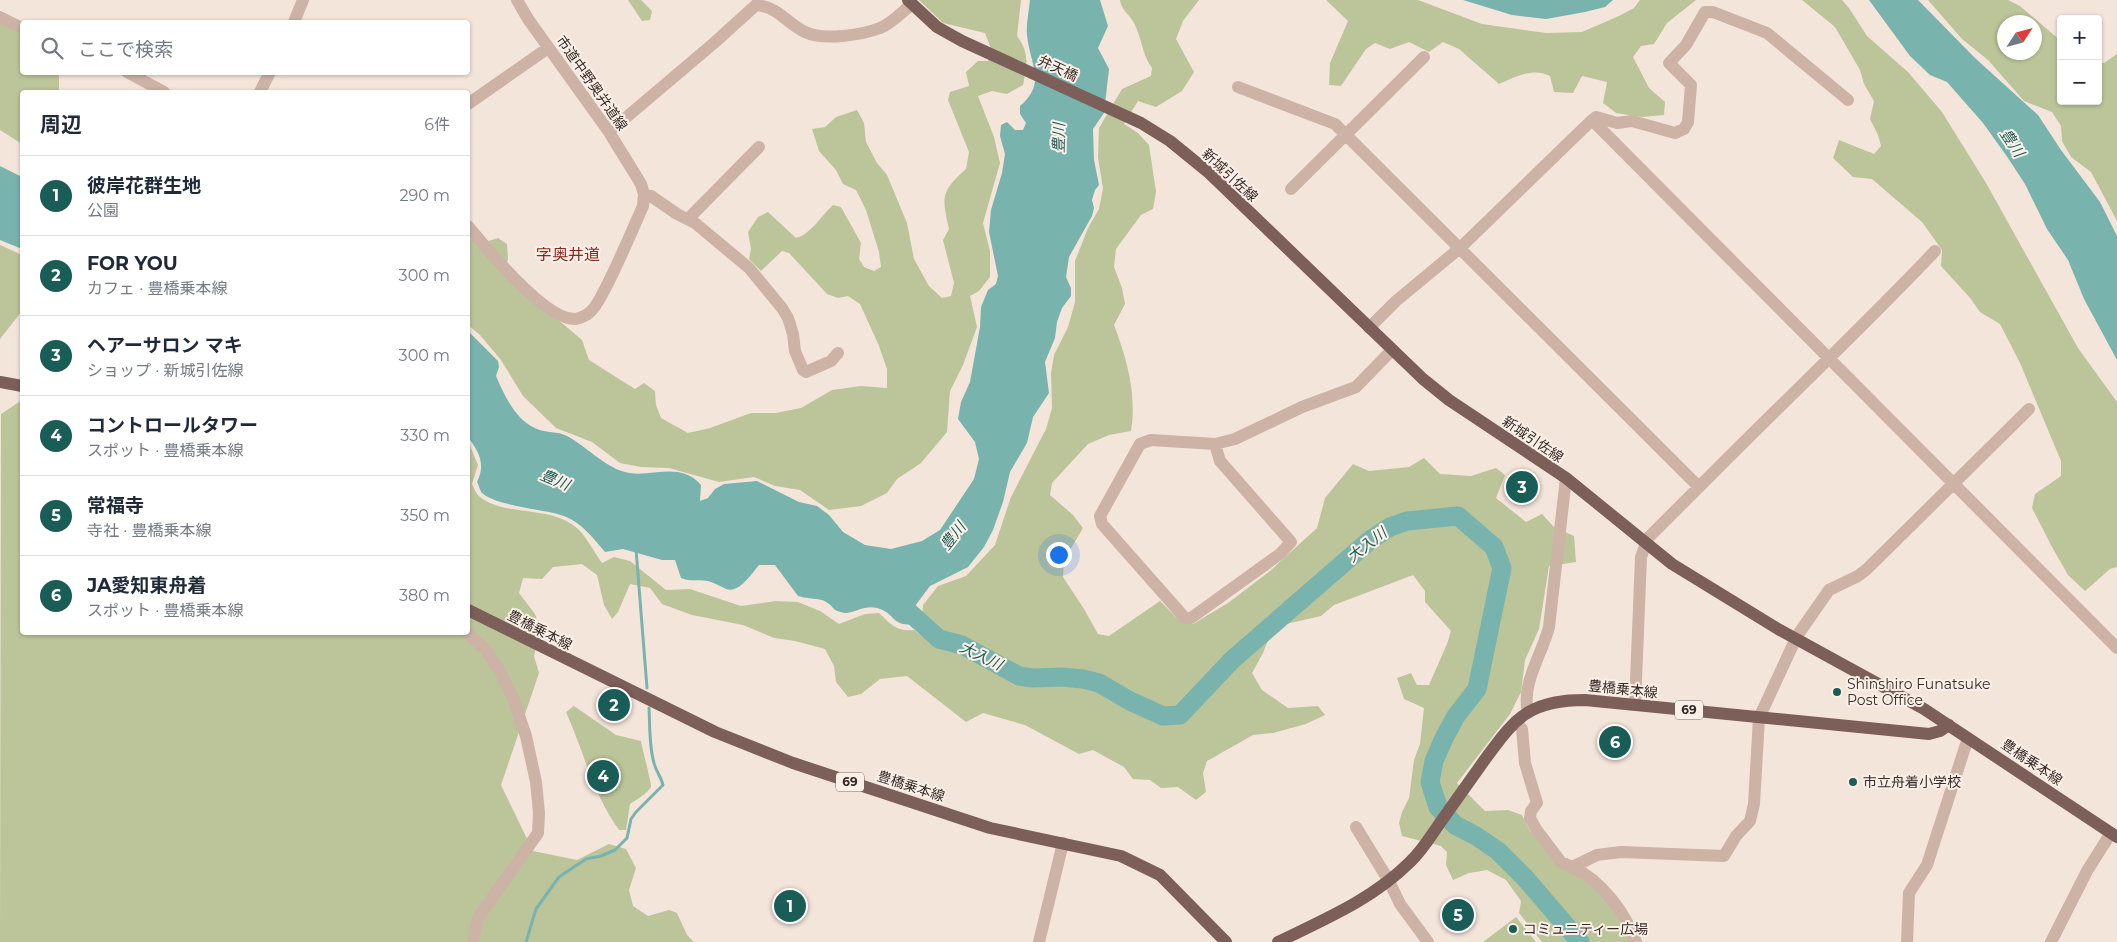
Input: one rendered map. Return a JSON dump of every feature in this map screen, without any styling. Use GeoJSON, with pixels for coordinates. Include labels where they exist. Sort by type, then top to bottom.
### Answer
{"type":"FeatureCollection","features":[{"type":"Feature","properties":{"kind":"main road","name":"弁天橋"},"geometry":{"type":"LineString","coordinates":[[909,2],[937,27],[962,41],[1141,123]]}},
{"type":"Feature","properties":{"kind":"main road","name":"新城引佐線"},"geometry":{"type":"LineString","coordinates":[[1141,123],[1170,141],[1208,172],[1392,350],[1449,400],[1566,478],[1672,564],[1796,639],[1924,709],[1949,725]]}},
{"type":"Feature","properties":{"kind":"main road"},"geometry":{"type":"LineString","coordinates":[[0,382],[20,386]]}},
{"type":"Feature","properties":{"kind":"main road","name":"豊橋乗本線"},"geometry":{"type":"LineString","coordinates":[[470,611],[715,732],[794,763],[990,828],[1121,856],[1160,875],[1226,942]]}},
{"type":"Feature","properties":{"kind":"main road","name":"豊橋乗本線"},"geometry":{"type":"LineString","coordinates":[[1278,942],[1362,900],[1389,882],[1412,861],[1501,738],[1516,721],[1547,704],[1569,700],[1929,734],[1940,732],[1949,725],[2114,835]]}},
{"type":"Feature","properties":{"kind":"street"},"geometry":{"type":"LineString","coordinates":[[295,20],[303,0]]}},
{"type":"Feature","properties":{"kind":"street","name":"市道中野奥井道線"},"geometry":{"type":"LineString","coordinates":[[516,0],[609,132],[642,189]]}},
{"type":"Feature","properties":{"kind":"street"},"geometry":{"type":"LineString","coordinates":[[609,132],[756,5],[769,6],[805,32],[822,37],[854,34],[882,28],[909,2]]}},
{"type":"Feature","properties":{"kind":"street"},"geometry":{"type":"LineString","coordinates":[[1369,328],[1396,301],[1460,248],[1596,117],[1616,123],[1632,121],[1675,133],[1684,130],[1688,122],[1690,85],[1669,63],[1686,45],[1705,12],[1713,12],[1767,33],[1848,100]]}},
{"type":"Feature","properties":{"kind":"street"},"geometry":{"type":"LineString","coordinates":[[0,17],[20,27]]}},
{"type":"Feature","properties":{"kind":"street"},"geometry":{"type":"LineString","coordinates":[[470,103],[548,48]]}},
{"type":"Feature","properties":{"kind":"street"},"geometry":{"type":"LineString","coordinates":[[1291,189],[1424,57]]}},
{"type":"Feature","properties":{"kind":"street"},"geometry":{"type":"LineString","coordinates":[[133,75],[160,90]]}},
{"type":"Feature","properties":{"kind":"street"},"geometry":{"type":"LineString","coordinates":[[261,90],[268,75]]}},
{"type":"Feature","properties":{"kind":"street"},"geometry":{"type":"LineString","coordinates":[[1238,87],[1335,124],[1699,487]]}},
{"type":"Feature","properties":{"kind":"street"},"geometry":{"type":"LineString","coordinates":[[1592,120],[2117,648]]}},
{"type":"Feature","properties":{"kind":"street"},"geometry":{"type":"LineString","coordinates":[[688,218],[759,147]]}},
{"type":"Feature","properties":{"kind":"street"},"geometry":{"type":"LineString","coordinates":[[642,189],[677,214],[688,218],[749,268],[782,308],[793,334],[796,351],[803,370],[806,372],[831,361],[838,353]]}},
{"type":"Feature","properties":{"kind":"street"},"geometry":{"type":"LineString","coordinates":[[470,228],[522,286],[559,315],[577,319],[592,312],[602,296],[643,206],[642,189]]}},
{"type":"Feature","properties":{"kind":"street"},"geometry":{"type":"LineString","coordinates":[[1634,705],[1641,558],[1645,542],[1828,358],[1870,320],[1935,251]]}},
{"type":"Feature","properties":{"kind":"street"},"geometry":{"type":"LineString","coordinates":[[1215,444],[1220,461],[1291,542],[1280,554],[1191,618],[1185,618],[1102,524],[1100,516],[1140,444],[1151,440],[1215,444],[1235,439],[1302,407],[1356,387],[1392,350]]}},
{"type":"Feature","properties":{"kind":"street"},"geometry":{"type":"LineString","coordinates":[[1572,867],[1597,855],[1621,852],[1724,856],[1736,836],[1750,821],[1754,804],[1759,718],[1796,639],[1829,590],[1858,576],[1866,569],[2029,410]]}},
{"type":"Feature","properties":{"kind":"street"},"geometry":{"type":"LineString","coordinates":[[1528,713],[1525,700],[1533,668],[1544,646],[1549,627],[1566,478]]}},
{"type":"Feature","properties":{"kind":"street"},"geometry":{"type":"LineString","coordinates":[[469,635],[485,649],[500,672],[513,698],[528,745],[536,782],[539,814],[538,833],[478,918],[473,942]]}},
{"type":"Feature","properties":{"kind":"street"},"geometry":{"type":"LineString","coordinates":[[1516,721],[1522,729],[1525,763],[1537,803],[1531,811],[1530,818],[1561,862],[1586,874],[1608,895],[1624,918],[1636,942]]}},
{"type":"Feature","properties":{"kind":"street"},"geometry":{"type":"LineString","coordinates":[[1907,942],[1909,894],[1927,866],[1968,738]]}},
{"type":"Feature","properties":{"kind":"street"},"geometry":{"type":"LineString","coordinates":[[1356,827],[1400,904],[1428,942]]}},
{"type":"Feature","properties":{"kind":"street"},"geometry":{"type":"LineString","coordinates":[[2052,942],[2087,872],[2114,835]]}},
{"type":"Feature","properties":{"kind":"street"},"geometry":{"type":"LineString","coordinates":[[1040,942],[1063,843]]}},
{"type":"Feature","properties":{"kind":"green space"},"geometry":{"type":"Polygon","coordinates":[[[628,0],[641,0],[652,11],[650,20],[642,21],[628,0]]]}},
{"type":"Feature","properties":{"kind":"green space"},"geometry":{"type":"Polygon","coordinates":[[[919,0],[1021,0],[1017,36],[1026,54],[1026,71],[1023,85],[1007,94],[992,91],[978,96],[994,137],[1000,163],[983,223],[990,251],[990,277],[979,291],[970,296],[977,327],[963,365],[950,391],[947,432],[921,463],[897,479],[887,493],[861,506],[829,510],[800,490],[775,486],[754,477],[719,482],[669,468],[641,467],[620,463],[592,442],[556,428],[523,396],[501,360],[480,335],[470,327],[470,238],[479,244],[498,238],[507,244],[508,259],[503,273],[582,340],[589,360],[635,389],[644,383],[655,391],[656,405],[661,418],[688,433],[710,428],[751,413],[776,413],[801,408],[832,390],[861,386],[887,388],[887,369],[860,304],[848,296],[838,298],[827,294],[789,253],[782,251],[761,271],[749,259],[751,249],[748,232],[758,217],[768,212],[796,238],[811,229],[833,205],[841,207],[861,243],[859,259],[864,267],[874,271],[881,267],[879,252],[866,210],[856,190],[843,184],[836,170],[819,151],[812,129],[825,127],[836,117],[857,110],[864,123],[866,142],[877,163],[887,175],[907,223],[914,259],[929,286],[942,298],[951,296],[954,283],[943,240],[949,229],[944,202],[947,190],[951,184],[966,169],[969,152],[948,100],[950,92],[969,86],[966,72],[978,61],[988,61],[990,46],[985,33],[943,23],[919,0]]]}},
{"type":"Feature","properties":{"kind":"green space"},"geometry":{"type":"Polygon","coordinates":[[[1120,0],[1199,0],[1183,21],[1176,39],[1194,72],[1182,91],[1156,107],[1138,101],[1124,124],[1138,133],[1149,145],[1156,192],[1153,209],[1141,215],[1116,249],[1114,267],[1122,288],[1125,304],[1114,325],[1130,377],[1133,418],[1131,431],[1109,435],[1088,444],[1052,483],[1050,495],[1073,515],[1083,528],[1064,560],[1063,577],[1098,634],[1109,636],[1160,601],[1177,618],[1193,624],[1228,603],[1270,571],[1317,528],[1325,498],[1353,464],[1369,471],[1409,467],[1424,458],[1440,474],[1471,476],[1496,468],[1505,475],[1496,498],[1526,522],[1542,514],[1554,527],[1574,536],[1576,562],[1549,566],[1539,629],[1525,660],[1521,692],[1510,714],[1457,783],[1485,811],[1508,810],[1522,815],[1530,831],[1554,857],[1602,893],[1634,942],[1542,942],[1519,913],[1521,901],[1506,880],[1487,870],[1469,873],[1453,880],[1446,865],[1447,852],[1441,846],[1402,836],[1399,823],[1409,798],[1414,760],[1420,744],[1424,708],[1404,699],[1397,678],[1411,673],[1417,685],[1429,685],[1451,631],[1425,602],[1425,591],[1413,575],[1334,605],[1321,616],[1282,625],[1271,633],[1252,673],[1262,690],[1288,708],[1318,706],[1325,715],[1306,724],[1273,733],[1253,735],[1207,761],[1203,773],[1206,792],[1196,800],[1178,787],[1161,788],[1150,780],[1133,779],[1124,767],[1093,750],[1079,754],[1025,725],[983,713],[966,722],[907,676],[880,679],[861,694],[848,697],[836,682],[834,666],[825,649],[774,638],[743,625],[692,615],[662,604],[650,588],[630,584],[618,612],[612,619],[604,605],[597,575],[582,564],[553,567],[542,579],[523,578],[519,593],[535,614],[540,629],[534,656],[539,673],[501,785],[533,851],[577,860],[609,844],[626,849],[636,868],[629,890],[633,906],[648,916],[669,910],[677,913],[687,935],[694,942],[0,942],[1,414],[20,401],[20,635],[470,635],[470,446],[478,465],[472,484],[479,496],[490,503],[502,507],[555,517],[567,522],[578,529],[602,563],[614,557],[630,561],[666,590],[690,589],[741,606],[776,601],[798,602],[820,611],[839,624],[865,614],[879,613],[894,626],[903,630],[914,630],[929,642],[935,628],[922,617],[923,605],[938,586],[966,576],[995,545],[1011,497],[1046,429],[1052,408],[1051,373],[1054,355],[1068,327],[1075,302],[1075,261],[1088,228],[1099,209],[1103,188],[1098,158],[1099,128],[1122,89],[1151,76],[1152,68],[1146,58],[1137,29],[1122,7],[1120,0]]]}},
{"type":"Feature","properties":{"kind":"green space"},"geometry":{"type":"Polygon","coordinates":[[[1326,0],[1418,0],[1482,24],[1546,33],[1582,32],[1634,8],[1640,0],[1696,0],[1667,23],[1654,44],[1641,46],[1633,57],[1649,88],[1665,102],[1664,115],[1642,117],[1616,113],[1603,103],[1607,82],[1582,76],[1573,93],[1554,92],[1550,76],[1537,72],[1524,74],[1499,84],[1459,49],[1443,42],[1429,52],[1409,42],[1390,49],[1375,43],[1366,49],[1341,86],[1329,85],[1330,63],[1348,21],[1326,0]]]}},
{"type":"Feature","properties":{"kind":"green space"},"geometry":{"type":"Polygon","coordinates":[[[1802,0],[1842,0],[1867,36],[1908,72],[1942,112],[1986,183],[2078,348],[2117,402],[2117,567],[2110,569],[2085,591],[2068,575],[2032,508],[2035,494],[2061,476],[2061,461],[2020,363],[2000,324],[1980,312],[1971,299],[1941,266],[1942,250],[1922,222],[1872,179],[1853,177],[1833,158],[1839,140],[1874,154],[1881,146],[1870,119],[1874,101],[1864,84],[1860,70],[1835,27],[1802,0]]]}},
{"type":"Feature","properties":{"kind":"green space"},"geometry":{"type":"Polygon","coordinates":[[[1928,0],[2008,0],[2020,6],[2031,15],[1997,15],[1997,60],[2042,60],[2042,25],[2057,38],[2057,105],[2102,105],[2102,63],[2117,54],[2117,221],[2091,172],[2071,157],[2062,141],[2061,126],[2052,112],[2024,101],[1988,60],[1962,39],[1928,0]]]}},
{"type":"Feature","properties":{"kind":"green space"},"geometry":{"type":"Polygon","coordinates":[[[0,20],[20,32],[20,75],[59,75],[59,89],[20,90],[20,143],[0,130],[0,20]]]}},
{"type":"Feature","properties":{"kind":"green space"},"geometry":{"type":"Polygon","coordinates":[[[0,245],[20,254],[20,314],[0,339],[0,245]]]}},
{"type":"Feature","properties":{"kind":"green space"},"geometry":{"type":"Polygon","coordinates":[[[574,706],[616,735],[641,741],[651,787],[645,794],[630,804],[626,830],[619,830],[602,802],[566,712],[574,706]]]}},
{"type":"Feature","properties":{"kind":"green space","name":"コミュニティー広場"},"geometry":{"type":"Polygon","coordinates":[[[1516,917],[1536,942],[1483,942],[1516,917]]]}},
{"type":"Feature","properties":{"kind":"water","name":"豊川"},"geometry":{"type":"Polygon","coordinates":[[[1030,0],[1100,0],[1108,26],[1098,48],[1109,69],[1104,113],[1093,129],[1094,160],[1099,185],[1095,190],[1092,200],[1094,208],[1092,216],[1069,257],[1066,277],[1071,288],[1071,296],[1062,308],[1057,322],[1055,338],[1045,362],[1049,393],[1033,417],[1027,443],[1010,472],[1003,502],[993,530],[984,547],[968,567],[930,586],[915,606],[918,617],[914,624],[897,622],[888,613],[877,608],[869,607],[845,613],[835,610],[823,600],[798,596],[775,565],[759,565],[745,582],[731,590],[708,581],[681,578],[675,560],[662,560],[623,549],[605,552],[587,531],[564,516],[498,501],[482,493],[477,482],[481,469],[480,458],[470,440],[470,333],[498,361],[499,367],[496,376],[507,399],[523,420],[537,429],[567,436],[602,461],[617,469],[634,474],[684,473],[701,485],[700,501],[708,498],[715,489],[724,484],[757,481],[799,502],[817,506],[829,515],[843,532],[865,545],[891,549],[922,541],[940,530],[974,479],[979,459],[975,442],[958,419],[961,402],[970,382],[980,327],[981,307],[988,290],[996,284],[998,276],[989,232],[991,210],[1002,173],[1005,154],[1000,136],[1001,125],[1007,122],[1015,130],[1023,130],[1026,123],[1020,114],[1020,106],[1028,98],[1035,81],[1027,35],[1030,0]]]}},
{"type":"Feature","properties":{"kind":"water"},"geometry":{"type":"Polygon","coordinates":[[[1463,0],[1613,0],[1605,7],[1546,19],[1512,15],[1463,0]]]}},
{"type":"Feature","properties":{"kind":"water","name":"豊川"},"geometry":{"type":"Polygon","coordinates":[[[1869,0],[1918,0],[1975,58],[2038,115],[2061,150],[2100,202],[2117,236],[2117,360],[2084,299],[2068,260],[2047,229],[2025,184],[2008,158],[1983,123],[1947,82],[1930,75],[1910,56],[1869,0]]]}},
{"type":"Feature","properties":{"kind":"water"},"geometry":{"type":"Polygon","coordinates":[[[0,166],[20,176],[20,248],[0,240],[0,166]]]}},
{"type":"Feature","properties":{"kind":"waterway","name":"大入川"},"geometry":{"type":"LineString","coordinates":[[899,603],[939,639],[962,645],[1019,676],[1083,679],[1099,683],[1130,701],[1163,716],[1180,715],[1232,660],[1370,540],[1390,527],[1407,521],[1458,516],[1494,547],[1502,568],[1477,689],[1456,716],[1444,738],[1434,761],[1430,782],[1438,807],[1455,825],[1498,851],[1526,879],[1580,942]]}},
{"type":"Feature","properties":{"kind":"waterway"},"geometry":{"type":"LineString","coordinates":[[636,549],[647,688]]}},
{"type":"Feature","properties":{"kind":"waterway"},"geometry":{"type":"LineString","coordinates":[[526,942],[536,909],[559,877],[586,859],[601,856],[615,850],[627,838],[631,819],[636,812],[663,785],[652,756],[649,708]]}},
{"type":"Feature","properties":{"kind":"place","name":"ヘアーサロン マキ"},"geometry":{"type":"Point","coordinates":[1522,487]}},
{"type":"Feature","properties":{"kind":"place","name":"Shinshiro Funatsuke Post Office"},"geometry":{"type":"Point","coordinates":[1837,692]}},
{"type":"Feature","properties":{"kind":"place","name":"FOR YOU"},"geometry":{"type":"Point","coordinates":[614,705]}},
{"type":"Feature","properties":{"kind":"place","name":"JA愛知東舟着"},"geometry":{"type":"Point","coordinates":[1615,742]}},
{"type":"Feature","properties":{"kind":"place","name":"コントロールタワー"},"geometry":{"type":"Point","coordinates":[603,776]}},
{"type":"Feature","properties":{"kind":"place","name":"市立舟着小学校"},"geometry":{"type":"Point","coordinates":[1853,782]}},
{"type":"Feature","properties":{"kind":"place","name":"彼岸花群生地"},"geometry":{"type":"Point","coordinates":[790,906]}},
{"type":"Feature","properties":{"kind":"place","name":"常福寺"},"geometry":{"type":"Point","coordinates":[1458,915]}},
{"type":"Feature","properties":{"kind":"place","name":"コミュニティー広場"},"geometry":{"type":"Point","coordinates":[1513,929]}},
{"type":"Feature","properties":{"kind":"district","name":"字奥井道"},"geometry":{"type":"Point","coordinates":[568,254]}}]}
